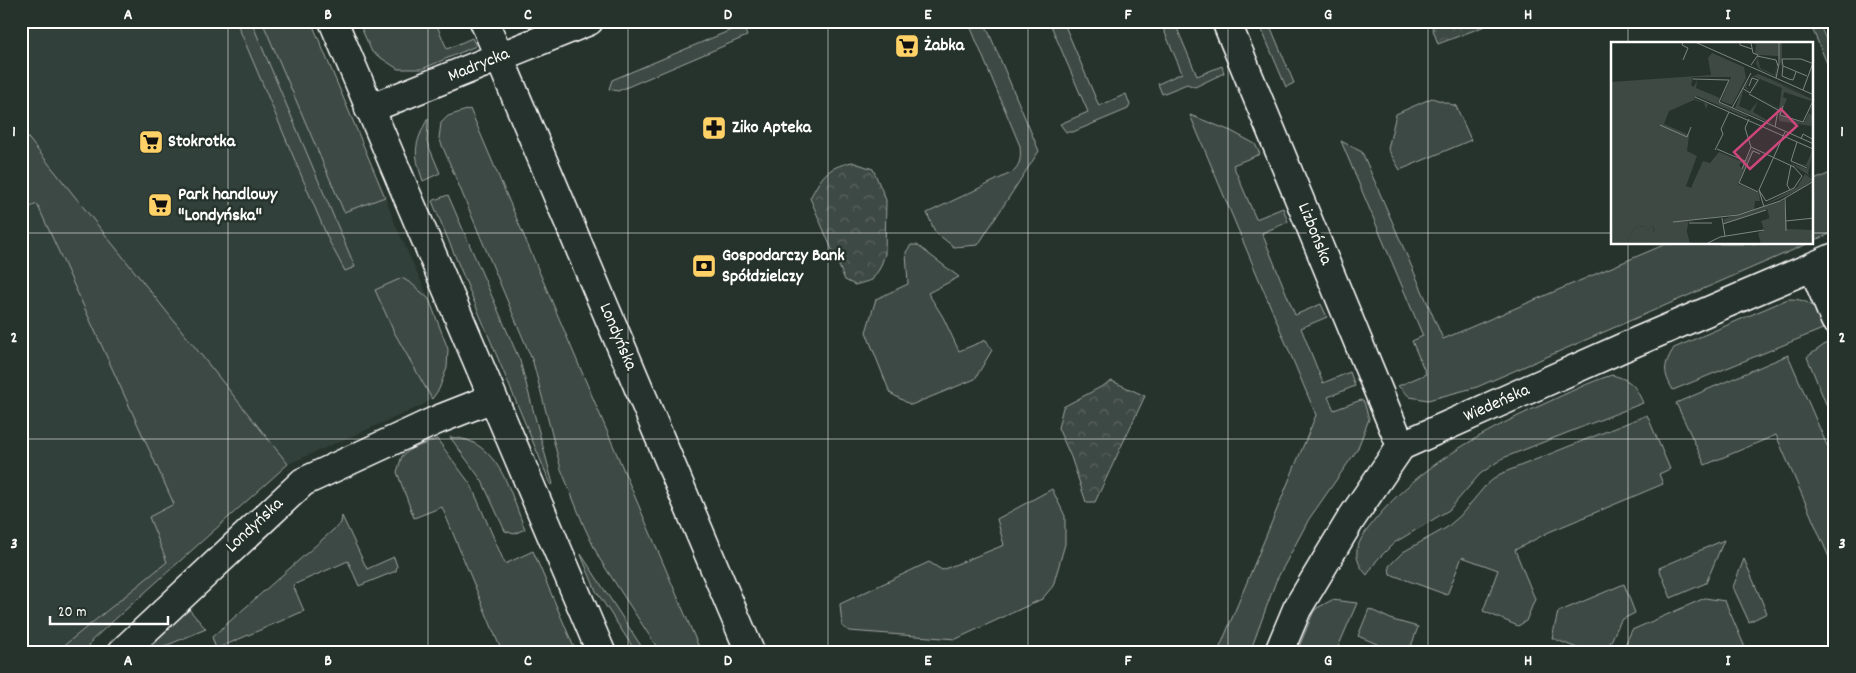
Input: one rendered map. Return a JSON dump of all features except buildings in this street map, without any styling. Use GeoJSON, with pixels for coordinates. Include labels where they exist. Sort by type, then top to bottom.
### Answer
{"type":"FeatureCollection","features":[{"type":"Feature","properties":{"kind":"street"},"geometry":{"type":"LineString","coordinates":[[333,21],[601,652]]}},
{"type":"Feature","properties":{"kind":"street","name":"Londyńska"},"geometry":{"type":"LineString","coordinates":[[484,21],[750,652]]}},
{"type":"Feature","properties":{"kind":"street","name":"Madrycka"},"geometry":{"type":"LineString","coordinates":[[369,109],[589,21]]}},
{"type":"Feature","properties":{"kind":"street","name":"Lizbońska"},"geometry":{"type":"LineString","coordinates":[[1226,21],[1401,446]]}},
{"type":"Feature","properties":{"kind":"street","name":"Wiedeńska"},"geometry":{"type":"LineString","coordinates":[[1401,446],[1631,344],[1824,262],[1835,320]]}},
{"type":"Feature","properties":{"kind":"street","name":"Londyńska"},"geometry":{"type":"LineString","coordinates":[[122,652],[303,482],[437,420],[493,398]]}},
{"type":"Feature","properties":{"kind":"street"},"geometry":{"type":"LineString","coordinates":[[1279,652],[1297,609],[1354,514],[1401,446]]}},
{"type":"Feature","properties":{"kind":"shaded area","name":"Park handlowy \"Londyńska\""},"geometry":{"type":"Polygon","coordinates":[[[21,21],[311,21],[396,226],[429,299],[448,349],[447,368],[439,389],[432,399],[421,406],[288,464],[56,652],[21,652],[21,21]]]}},
{"type":"Feature","properties":{"kind":"green space"},"geometry":{"type":"Polygon","coordinates":[[[236,21],[251,21],[355,267],[345,271],[329,241],[236,21]]]}},
{"type":"Feature","properties":{"kind":"green space"},"geometry":{"type":"Polygon","coordinates":[[[262,21],[311,21],[385,197],[344,212],[262,21]]]}},
{"type":"Feature","properties":{"kind":"green space"},"geometry":{"type":"Polygon","coordinates":[[[358,21],[435,21],[447,49],[472,38],[476,46],[422,69],[398,69],[372,52],[358,21]]]}},
{"type":"Feature","properties":{"kind":"green space"},"geometry":{"type":"Polygon","coordinates":[[[968,21],[984,21],[1039,151],[978,245],[954,247],[935,232],[927,213],[1011,173],[1019,164],[1020,158],[1020,146],[968,21]]]}},
{"type":"Feature","properties":{"kind":"green space"},"geometry":{"type":"Polygon","coordinates":[[[1049,21],[1063,21],[1099,106],[1126,94],[1130,105],[1128,109],[1073,132],[1066,132],[1060,124],[1088,112],[1049,21]]]}},
{"type":"Feature","properties":{"kind":"green space"},"geometry":{"type":"Polygon","coordinates":[[[1160,21],[1174,21],[1197,76],[1222,66],[1224,73],[1195,87],[1187,84],[1162,94],[1158,84],[1182,73],[1160,21]]]}},
{"type":"Feature","properties":{"kind":"green space"},"geometry":{"type":"Polygon","coordinates":[[[1258,21],[1268,21],[1294,83],[1286,87],[1258,21]]]}},
{"type":"Feature","properties":{"kind":"green space"},"geometry":{"type":"Polygon","coordinates":[[[1430,21],[1498,21],[1438,44],[1430,21]]]}},
{"type":"Feature","properties":{"kind":"green space"},"geometry":{"type":"Polygon","coordinates":[[[1809,21],[1818,21],[1835,60],[1835,82],[1809,21]]]}},
{"type":"Feature","properties":{"kind":"green space"},"geometry":{"type":"Polygon","coordinates":[[[743,25],[747,36],[618,91],[609,89],[612,80],[743,25]]]}},
{"type":"Feature","properties":{"kind":"green space"},"geometry":{"type":"Polygon","coordinates":[[[1432,98],[1456,106],[1471,140],[1400,170],[1388,149],[1396,114],[1432,98]]]}},
{"type":"Feature","properties":{"kind":"green space"},"geometry":{"type":"Polygon","coordinates":[[[470,109],[701,652],[660,652],[599,558],[584,526],[561,469],[533,362],[439,138],[441,123],[448,116],[470,109]]]}},
{"type":"Feature","properties":{"kind":"green space"},"geometry":{"type":"Polygon","coordinates":[[[1190,115],[1231,131],[1255,144],[1260,154],[1233,165],[1256,219],[1283,208],[1288,222],[1262,233],[1295,315],[1321,304],[1327,317],[1301,328],[1323,383],[1350,372],[1355,386],[1328,397],[1334,410],[1361,400],[1364,402],[1369,419],[1357,450],[1309,519],[1276,581],[1250,652],[1218,652],[1316,415],[1190,115]]]}},
{"type":"Feature","properties":{"kind":"green space"},"geometry":{"type":"Polygon","coordinates":[[[428,118],[427,142],[440,173],[423,181],[416,149],[428,118]]]}},
{"type":"Feature","properties":{"kind":"green space"},"geometry":{"type":"Polygon","coordinates":[[[21,129],[288,464],[92,640],[86,652],[56,652],[167,562],[149,517],[174,504],[37,204],[21,211],[21,129]]]}},
{"type":"Feature","properties":{"kind":"green space"},"geometry":{"type":"Polygon","coordinates":[[[1341,141],[1362,152],[1443,339],[1664,245],[1805,245],[1477,387],[1428,400],[1410,397],[1398,386],[1426,374],[1412,341],[1423,336],[1341,141]]]}},
{"type":"Feature","properties":{"kind":"green space"},"geometry":{"type":"Polygon","coordinates":[[[852,162],[873,169],[886,200],[885,254],[880,268],[872,280],[855,285],[845,280],[810,198],[818,184],[830,170],[852,162]]]}},
{"type":"Feature","properties":{"kind":"green space"},"geometry":{"type":"Polygon","coordinates":[[[1835,171],[1835,232],[1814,240],[1814,180],[1835,171]]]}},
{"type":"Feature","properties":{"kind":"green space"},"geometry":{"type":"Polygon","coordinates":[[[448,195],[520,361],[553,484],[551,485],[432,201],[448,195]]]}},
{"type":"Feature","properties":{"kind":"green space"},"geometry":{"type":"Polygon","coordinates":[[[911,245],[917,245],[959,277],[928,293],[943,317],[959,351],[986,340],[992,350],[975,379],[911,405],[890,393],[866,332],[876,299],[908,284],[906,252],[911,245]]]}},
{"type":"Feature","properties":{"kind":"green space"},"geometry":{"type":"Polygon","coordinates":[[[402,278],[429,299],[448,349],[447,368],[439,389],[432,399],[394,332],[375,290],[402,278]]]}},
{"type":"Feature","properties":{"kind":"green space"},"geometry":{"type":"Polygon","coordinates":[[[1788,299],[1803,301],[1812,306],[1825,328],[1673,390],[1667,379],[1666,364],[1674,348],[1788,299]]]}},
{"type":"Feature","properties":{"kind":"green space"},"geometry":{"type":"Polygon","coordinates":[[[1831,340],[1835,349],[1835,406],[1828,409],[1807,357],[1831,340]]]}},
{"type":"Feature","properties":{"kind":"green space"},"geometry":{"type":"Polygon","coordinates":[[[1788,355],[1835,464],[1835,571],[1776,435],[1705,465],[1676,403],[1788,355]]]}},
{"type":"Feature","properties":{"kind":"green space"},"geometry":{"type":"Polygon","coordinates":[[[1612,375],[1632,384],[1643,403],[1503,458],[1480,474],[1449,510],[1394,543],[1377,560],[1367,575],[1358,560],[1358,546],[1375,520],[1412,483],[1432,467],[1476,438],[1579,388],[1612,375]]]}},
{"type":"Feature","properties":{"kind":"green space"},"geometry":{"type":"Polygon","coordinates":[[[1112,381],[1145,396],[1095,502],[1086,502],[1071,457],[1058,428],[1063,407],[1112,381]]]}},
{"type":"Feature","properties":{"kind":"green space"},"geometry":{"type":"Polygon","coordinates":[[[1647,415],[1670,469],[1659,474],[1663,484],[1549,532],[1515,550],[1535,599],[1526,621],[1518,626],[1483,611],[1498,570],[1462,557],[1447,595],[1390,574],[1389,566],[1403,552],[1446,528],[1460,516],[1486,485],[1500,474],[1647,415]]]}},
{"type":"Feature","properties":{"kind":"green space"},"geometry":{"type":"Polygon","coordinates":[[[450,437],[472,442],[492,458],[506,480],[525,529],[514,534],[505,531],[482,481],[450,437]]]}},
{"type":"Feature","properties":{"kind":"green space"},"geometry":{"type":"Polygon","coordinates":[[[437,439],[471,485],[505,564],[533,551],[576,652],[502,652],[442,507],[414,518],[397,472],[402,456],[411,449],[437,439]]]}},
{"type":"Feature","properties":{"kind":"green space"},"geometry":{"type":"Polygon","coordinates":[[[1052,489],[1065,516],[1065,544],[1053,586],[1042,599],[956,639],[849,631],[842,626],[840,604],[929,562],[942,570],[1004,545],[997,519],[1052,489]]]}},
{"type":"Feature","properties":{"kind":"green space"},"geometry":{"type":"Polygon","coordinates":[[[342,516],[367,569],[394,557],[397,566],[396,571],[359,586],[348,561],[293,585],[304,611],[216,649],[212,637],[341,523],[342,516]]]}},
{"type":"Feature","properties":{"kind":"green space"},"geometry":{"type":"Polygon","coordinates":[[[1724,540],[1706,583],[1671,598],[1659,568],[1724,540]]]}},
{"type":"Feature","properties":{"kind":"green space"},"geometry":{"type":"Polygon","coordinates":[[[581,555],[645,652],[636,652],[596,591],[581,555]]]}},
{"type":"Feature","properties":{"kind":"green space"},"geometry":{"type":"Polygon","coordinates":[[[1744,559],[1767,613],[1749,622],[1733,587],[1744,559]]]}},
{"type":"Feature","properties":{"kind":"green space"},"geometry":{"type":"Polygon","coordinates":[[[1624,584],[1635,613],[1621,620],[1606,652],[1587,652],[1552,638],[1558,612],[1624,584]]]}},
{"type":"Feature","properties":{"kind":"green space"},"geometry":{"type":"Polygon","coordinates":[[[1705,598],[1725,601],[1747,652],[1640,652],[1625,645],[1632,630],[1705,598]]]}},
{"type":"Feature","properties":{"kind":"green space"},"geometry":{"type":"Polygon","coordinates":[[[1332,600],[1357,603],[1336,652],[1297,652],[1313,613],[1317,608],[1332,600]]]}},
{"type":"Feature","properties":{"kind":"green space"},"geometry":{"type":"Polygon","coordinates":[[[186,606],[206,629],[151,652],[133,652],[186,606]]]}},
{"type":"Feature","properties":{"kind":"green space"},"geometry":{"type":"Polygon","coordinates":[[[1369,609],[1393,620],[1418,627],[1409,652],[1396,652],[1358,636],[1369,609]]]}},
{"type":"Feature","properties":{"kind":"place","name":"Żabka"},"geometry":{"type":"Point","coordinates":[907,46]}},
{"type":"Feature","properties":{"kind":"place","name":"Ziko Apteka"},"geometry":{"type":"Point","coordinates":[714,128]}},
{"type":"Feature","properties":{"kind":"place","name":"Stokrotka"},"geometry":{"type":"Point","coordinates":[151,142]}},
{"type":"Feature","properties":{"kind":"place","name":"Park handlowy \"Londyńska\""},"geometry":{"type":"Point","coordinates":[160,205]}},
{"type":"Feature","properties":{"kind":"place","name":"Gospodarczy Bank Spółdzielczy"},"geometry":{"type":"Point","coordinates":[704,266]}}]}
